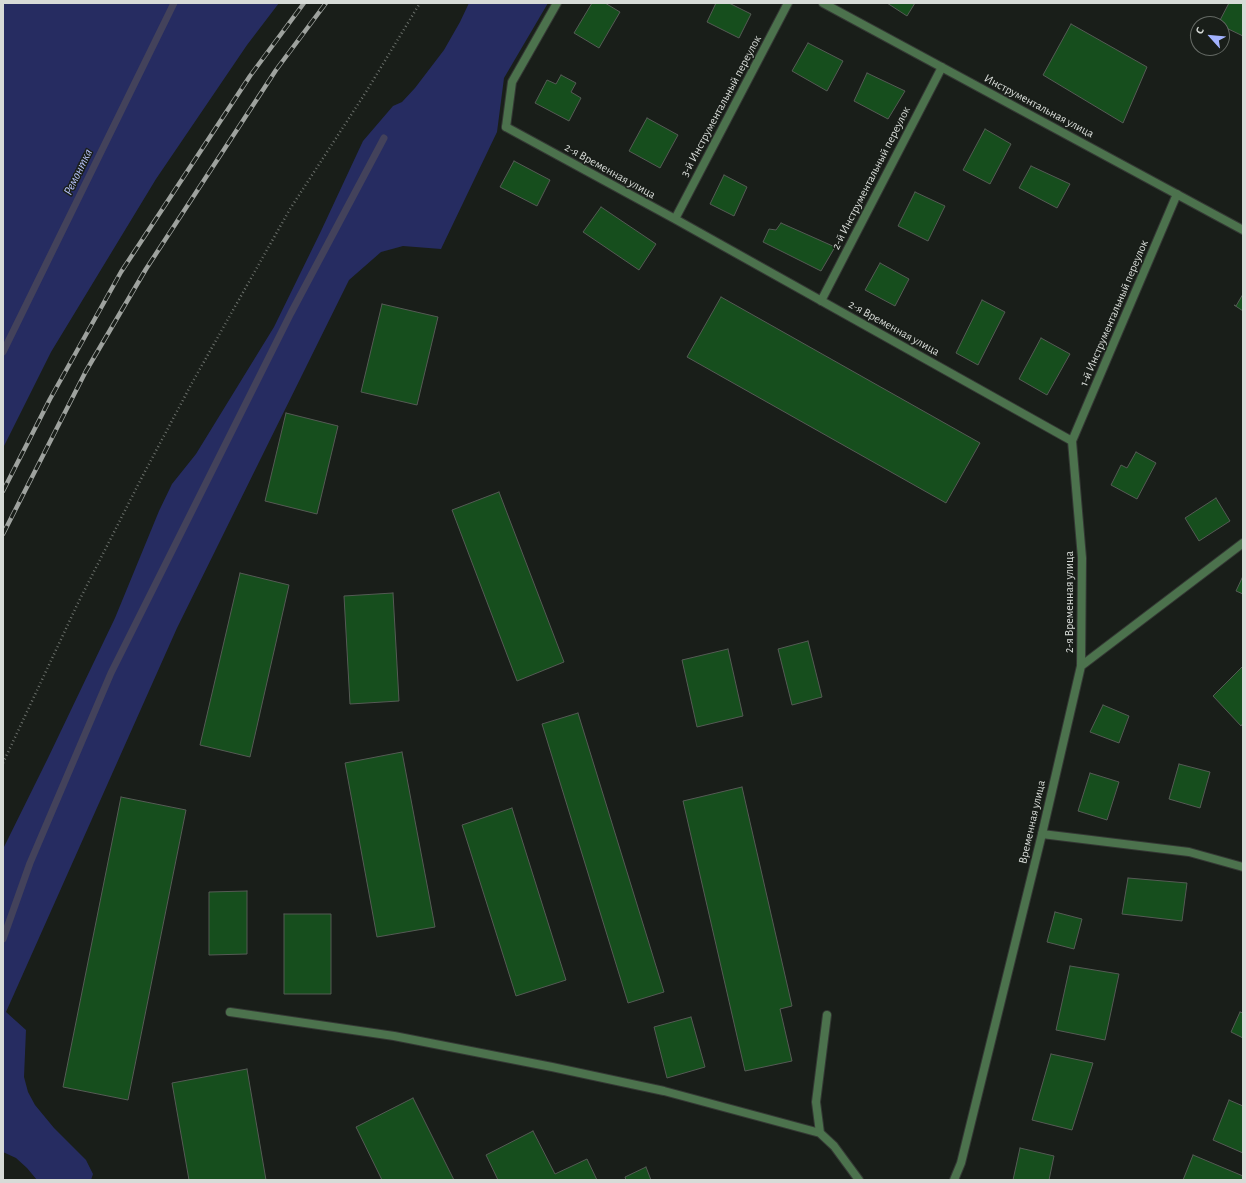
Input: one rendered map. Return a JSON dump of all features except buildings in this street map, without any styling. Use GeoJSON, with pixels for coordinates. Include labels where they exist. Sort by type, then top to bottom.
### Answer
{"type":"FeatureCollection","features":[{"type":"Feature","properties":{"kind":"street","name":"2-я Временная улица"},"geometry":{"type":"LineString","coordinates":[[557,3],[512,82],[506,127],[1072,441],[1082,558],[1081,666]]}},
{"type":"Feature","properties":{"kind":"street","name":"3-й Инструментальный переулок"},"geometry":{"type":"LineString","coordinates":[[674,219],[788,3]]}},
{"type":"Feature","properties":{"kind":"street","name":"Инструментальная улица"},"geometry":{"type":"LineString","coordinates":[[823,3],[1243,230]]}},
{"type":"Feature","properties":{"kind":"street","name":"2-й Инструментальный переулок"},"geometry":{"type":"LineString","coordinates":[[821,301],[942,67]]}},
{"type":"Feature","properties":{"kind":"street","name":"1-й Инструментальный переулок"},"geometry":{"type":"LineString","coordinates":[[1072,441],[1177,194]]}},
{"type":"Feature","properties":{"kind":"street"},"geometry":{"type":"LineString","coordinates":[[1081,666],[1243,543]]}},
{"type":"Feature","properties":{"kind":"street","name":"Временная улица"},"geometry":{"type":"LineString","coordinates":[[954,1180],[961,1163],[1042,834],[1081,666]]}},
{"type":"Feature","properties":{"kind":"street"},"geometry":{"type":"LineString","coordinates":[[1042,834],[1189,852],[1243,867]]}},
{"type":"Feature","properties":{"kind":"street"},"geometry":{"type":"LineString","coordinates":[[230,1012],[394,1036],[664,1091],[820,1134],[834,1146],[859,1180]]}},
{"type":"Feature","properties":{"kind":"street"},"geometry":{"type":"LineString","coordinates":[[820,1134],[816,1102],[828,1015]]}},
{"type":"Feature","properties":{"kind":"path"},"geometry":{"type":"LineString","coordinates":[[3,763],[78,603],[192,383],[290,209],[366,92],[420,3]]}},
{"type":"Feature","properties":{"kind":"shaded area"},"geometry":{"type":"Polygon","coordinates":[[[3,3],[279,3],[247,45],[156,179],[51,352],[3,448],[3,3]]]}},
{"type":"Feature","properties":{"kind":"shaded area"},"geometry":{"type":"Polygon","coordinates":[[[469,3],[548,3],[504,78],[497,132],[441,249],[403,246],[381,252],[349,280],[177,628],[6,1012],[26,1030],[24,1077],[28,1092],[35,1105],[54,1128],[86,1160],[93,1174],[91,1180],[37,1180],[16,1158],[3,1152],[3,849],[115,618],[159,511],[172,484],[196,454],[274,327],[363,141],[393,106],[402,102],[415,88],[444,50],[469,3]]]}},
{"type":"Feature","properties":{"kind":"waterway","name":"Ремонтка"},"geometry":{"type":"LineString","coordinates":[[3,352],[174,3]]}},
{"type":"Feature","properties":{"kind":"waterway"},"geometry":{"type":"LineString","coordinates":[[3,939],[30,863],[111,673],[291,313],[384,138]]}},
{"type":"Feature","properties":{"kind":"railway"},"geometry":{"type":"LineString","coordinates":[[3,491],[50,399],[121,272],[250,76],[304,3]]}},
{"type":"Feature","properties":{"kind":"railway"},"geometry":{"type":"LineString","coordinates":[[3,534],[86,371],[146,269],[276,70],[326,3]]}}]}
